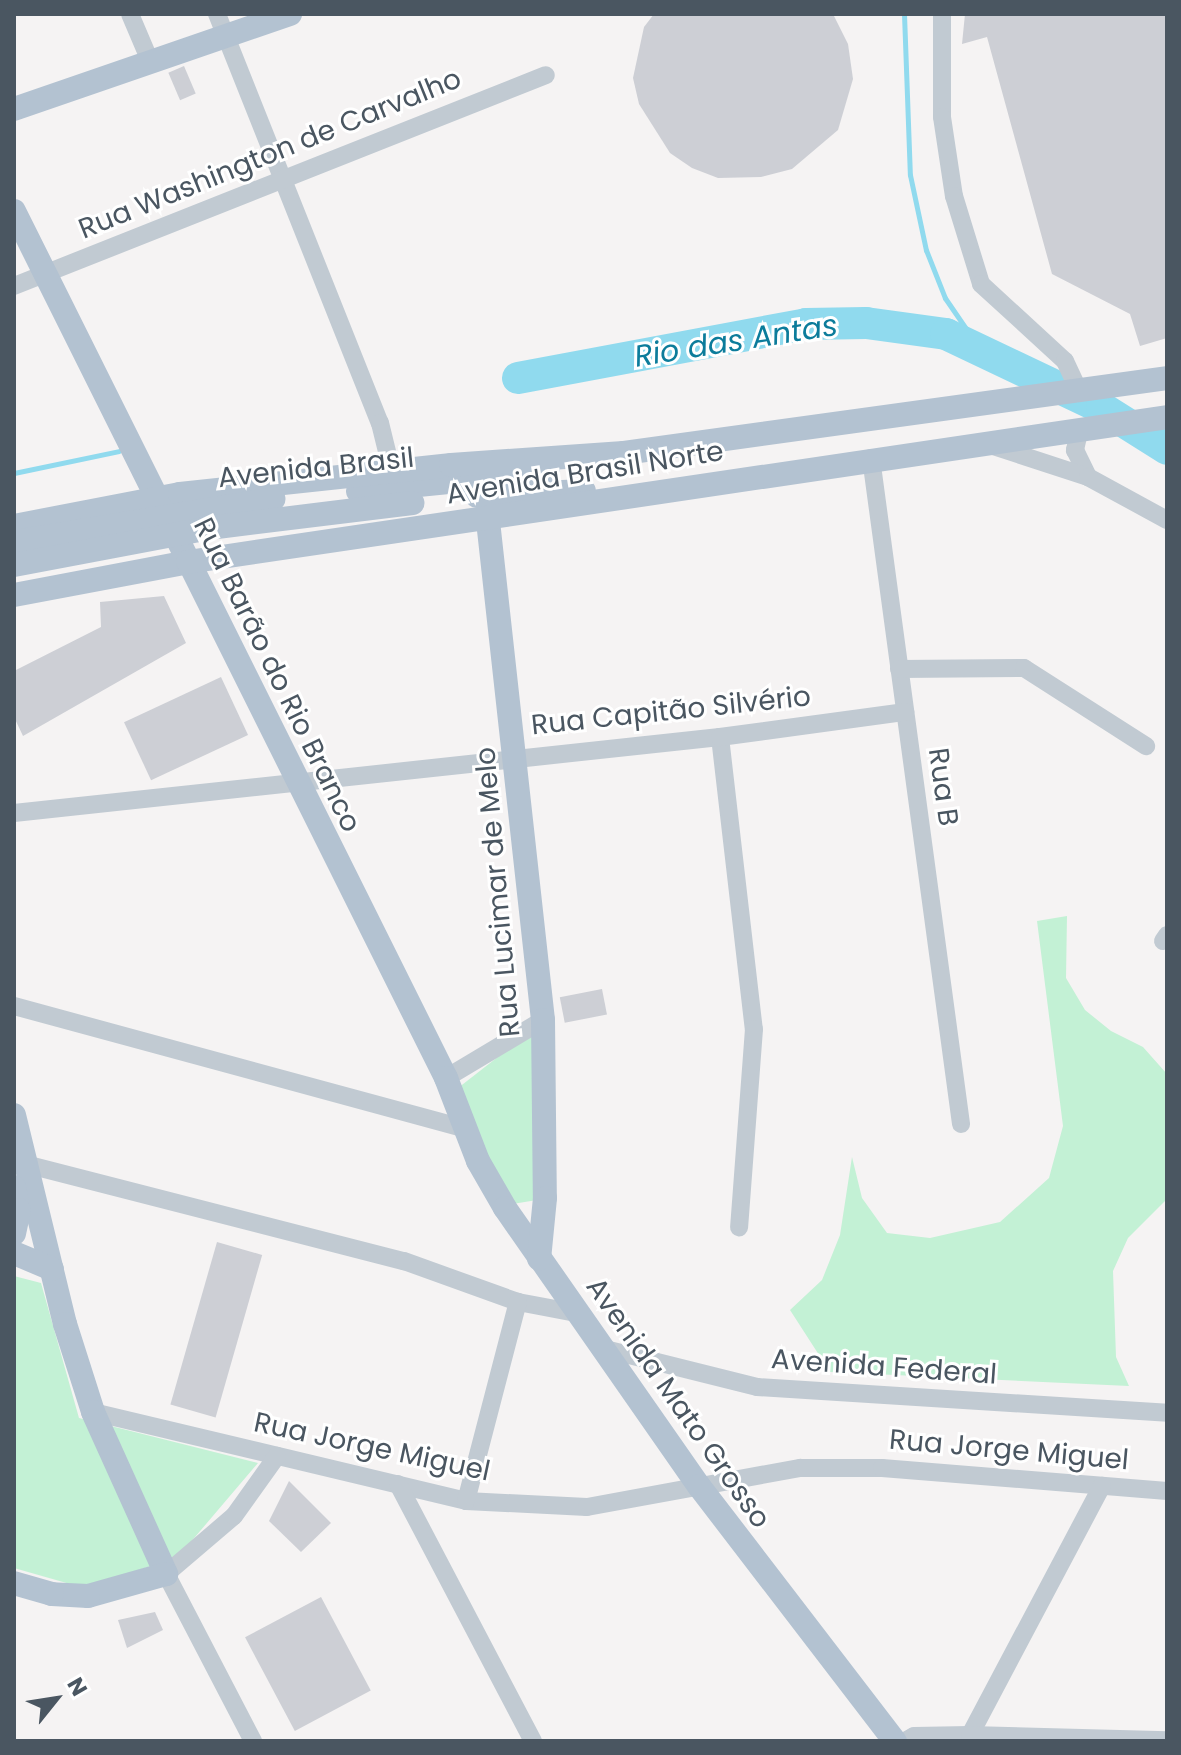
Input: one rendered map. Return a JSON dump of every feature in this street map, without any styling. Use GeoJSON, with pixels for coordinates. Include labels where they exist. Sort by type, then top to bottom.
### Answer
{"type":"FeatureCollection","features":[{"type":"Feature","properties":{"kind":"main road"},"geometry":{"type":"LineString","coordinates":[[14,109],[150,61],[221,24],[290,14]]}},
{"type":"Feature","properties":{"kind":"main road","name":"Rua Barão do Rio Branco"},"geometry":{"type":"LineString","coordinates":[[14,211],[446,1078]]}},
{"type":"Feature","properties":{"kind":"main road","name":"Avenida Brasil Norte"},"geometry":{"type":"LineString","coordinates":[[14,526],[155,498],[392,472],[624,453],[1167,378]]}},
{"type":"Feature","properties":{"kind":"main road","name":"Avenida Brasil Norte"},"geometry":{"type":"LineString","coordinates":[[14,595],[188,562],[488,521],[871,458],[1167,417]]}},
{"type":"Feature","properties":{"kind":"main road","name":"Avenida Brasil"},"geometry":{"type":"LineString","coordinates":[[14,565],[233,524],[541,474],[624,453]]}},
{"type":"Feature","properties":{"kind":"main road","name":"Avenida Brasil"},"geometry":{"type":"LineString","coordinates":[[14,542],[289,497],[446,491],[581,491],[618,498]]}},
{"type":"Feature","properties":{"kind":"main road","name":"Rua Lucimar de Melo"},"geometry":{"type":"LineString","coordinates":[[488,521],[543,1020],[545,1198],[539,1259]]}},
{"type":"Feature","properties":{"kind":"main road","name":"Avenida Mato Grosso"},"geometry":{"type":"LineString","coordinates":[[446,1078],[478,1161],[539,1259],[699,1486],[895,1741]]}},
{"type":"Feature","properties":{"kind":"main road"},"geometry":{"type":"LineString","coordinates":[[14,1115],[29,1165],[52,1269],[93,1412],[166,1574],[88,1596],[52,1594],[14,1583]]}},
{"type":"Feature","properties":{"kind":"main road"},"geometry":{"type":"LineString","coordinates":[[14,1187],[19,1210],[14,1233]]}},
{"type":"Feature","properties":{"kind":"main road"},"geometry":{"type":"LineString","coordinates":[[14,1253],[52,1269]]}},
{"type":"Feature","properties":{"kind":"street"},"geometry":{"type":"LineString","coordinates":[[130,14],[150,61]]}},
{"type":"Feature","properties":{"kind":"street"},"geometry":{"type":"LineString","coordinates":[[942,14],[942,117],[954,196],[981,284],[1000,306],[1041,335],[1065,361],[1078,389]]}},
{"type":"Feature","properties":{"kind":"street"},"geometry":{"type":"LineString","coordinates":[[221,24],[380,423],[392,472]]}},
{"type":"Feature","properties":{"kind":"street","name":"Rua Washington de Carvalho"},"geometry":{"type":"LineString","coordinates":[[14,286],[546,75]]}},
{"type":"Feature","properties":{"kind":"street"},"geometry":{"type":"LineString","coordinates":[[1086,428],[1075,450],[1088,477]]}},
{"type":"Feature","properties":{"kind":"street"},"geometry":{"type":"LineString","coordinates":[[985,444],[1088,477],[1167,520]]}},
{"type":"Feature","properties":{"kind":"street","name":"Rua B"},"geometry":{"type":"LineString","coordinates":[[871,458],[961,1124]]}},
{"type":"Feature","properties":{"kind":"street"},"geometry":{"type":"LineString","coordinates":[[899,669],[1024,668],[1146,746]]}},
{"type":"Feature","properties":{"kind":"street","name":"Rua Capitão Silvério"},"geometry":{"type":"LineString","coordinates":[[14,813],[516,756],[720,737],[905,712]]}},
{"type":"Feature","properties":{"kind":"street"},"geometry":{"type":"LineString","coordinates":[[720,737],[754,1029],[739,1227]]}},
{"type":"Feature","properties":{"kind":"street"},"geometry":{"type":"LineString","coordinates":[[14,1006],[467,1129]]}},
{"type":"Feature","properties":{"kind":"street"},"geometry":{"type":"LineString","coordinates":[[446,1078],[543,1020]]}},
{"type":"Feature","properties":{"kind":"street"},"geometry":{"type":"LineString","coordinates":[[29,1165],[404,1261],[518,1302],[577,1313]]}},
{"type":"Feature","properties":{"kind":"street"},"geometry":{"type":"LineString","coordinates":[[466,1501],[518,1302]]}},
{"type":"Feature","properties":{"kind":"street","name":"Avenida Federal"},"geometry":{"type":"LineString","coordinates":[[601,1348],[757,1387],[1167,1413]]}},
{"type":"Feature","properties":{"kind":"street","name":"Rua Jorge Miguel"},"geometry":{"type":"LineString","coordinates":[[93,1412],[466,1501],[587,1507],[800,1468],[841,1468],[1167,1491]]}},
{"type":"Feature","properties":{"kind":"street"},"geometry":{"type":"LineString","coordinates":[[253,1741],[166,1574],[234,1516],[277,1456]]}},
{"type":"Feature","properties":{"kind":"street"},"geometry":{"type":"LineString","coordinates":[[398,1484],[533,1741]]}},
{"type":"Feature","properties":{"kind":"street"},"geometry":{"type":"LineString","coordinates":[[970,1735],[1102,1486]]}},
{"type":"Feature","properties":{"kind":"street"},"geometry":{"type":"LineString","coordinates":[[905,1741],[914,1736],[970,1735],[1167,1740]]}},
{"type":"Feature","properties":{"kind":"green space"},"geometry":{"type":"Polygon","coordinates":[[[1067,916],[1066,978],[1085,1010],[1111,1031],[1143,1047],[1167,1074],[1167,1199],[1128,1238],[1113,1271],[1116,1357],[1129,1386],[830,1372],[790,1310],[822,1280],[840,1235],[852,1157],[862,1198],[887,1233],[930,1238],[1000,1222],[1049,1178],[1063,1126],[1037,921],[1067,916]]]}},
{"type":"Feature","properties":{"kind":"green space"},"geometry":{"type":"Polygon","coordinates":[[[539,1025],[543,1199],[506,1205],[458,1088],[539,1025]]]}},
{"type":"Feature","properties":{"kind":"green space"},"geometry":{"type":"Polygon","coordinates":[[[14,1276],[41,1283],[79,1418],[258,1463],[178,1557],[84,1588],[14,1568],[14,1276]]]}},
{"type":"Feature","properties":{"kind":"building"},"geometry":{"type":"Polygon","coordinates":[[[654,14],[833,14],[848,44],[853,79],[838,130],[792,169],[761,177],[718,178],[692,168],[670,153],[639,104],[633,78],[644,27],[654,14]]]}},
{"type":"Feature","properties":{"kind":"building"},"geometry":{"type":"Polygon","coordinates":[[[965,14],[1167,14],[1167,338],[1140,346],[1130,314],[1052,274],[987,37],[962,44],[965,14]]]}},
{"type":"Feature","properties":{"kind":"building"},"geometry":{"type":"Polygon","coordinates":[[[184,66],[196,94],[180,100],[168,73],[184,66]]]}},
{"type":"Feature","properties":{"kind":"building"},"geometry":{"type":"Polygon","coordinates":[[[164,596],[186,643],[23,736],[14,717],[14,671],[101,627],[100,602],[164,596]]]}},
{"type":"Feature","properties":{"kind":"building"},"geometry":{"type":"Polygon","coordinates":[[[221,677],[248,735],[151,780],[124,722],[221,677]]]}},
{"type":"Feature","properties":{"kind":"building"},"geometry":{"type":"Polygon","coordinates":[[[602,989],[607,1015],[565,1023],[560,997],[602,989]]]}},
{"type":"Feature","properties":{"kind":"building"},"geometry":{"type":"Polygon","coordinates":[[[217,1242],[262,1255],[216,1417],[170,1404],[217,1242]]]}},
{"type":"Feature","properties":{"kind":"building"},"geometry":{"type":"Polygon","coordinates":[[[289,1481],[331,1523],[301,1552],[269,1521],[289,1481]]]}},
{"type":"Feature","properties":{"kind":"building"},"geometry":{"type":"Polygon","coordinates":[[[321,1597],[371,1691],[295,1731],[245,1637],[321,1597]]]}},
{"type":"Feature","properties":{"kind":"building"},"geometry":{"type":"Polygon","coordinates":[[[155,1612],[163,1630],[127,1648],[118,1620],[155,1612]]]}},
{"type":"Feature","properties":{"kind":"waterway"},"geometry":{"type":"LineString","coordinates":[[904,14],[910,175],[926,250],[945,298],[982,352]]}},
{"type":"Feature","properties":{"kind":"waterway","name":"Rio das Antas"},"geometry":{"type":"LineString","coordinates":[[518,378],[806,324],[866,323],[946,334],[1102,408],[1167,449]]}},
{"type":"Feature","properties":{"kind":"waterway","name":"Rio das Antas"},"geometry":{"type":"LineString","coordinates":[[14,473],[119,451]]}}]}
